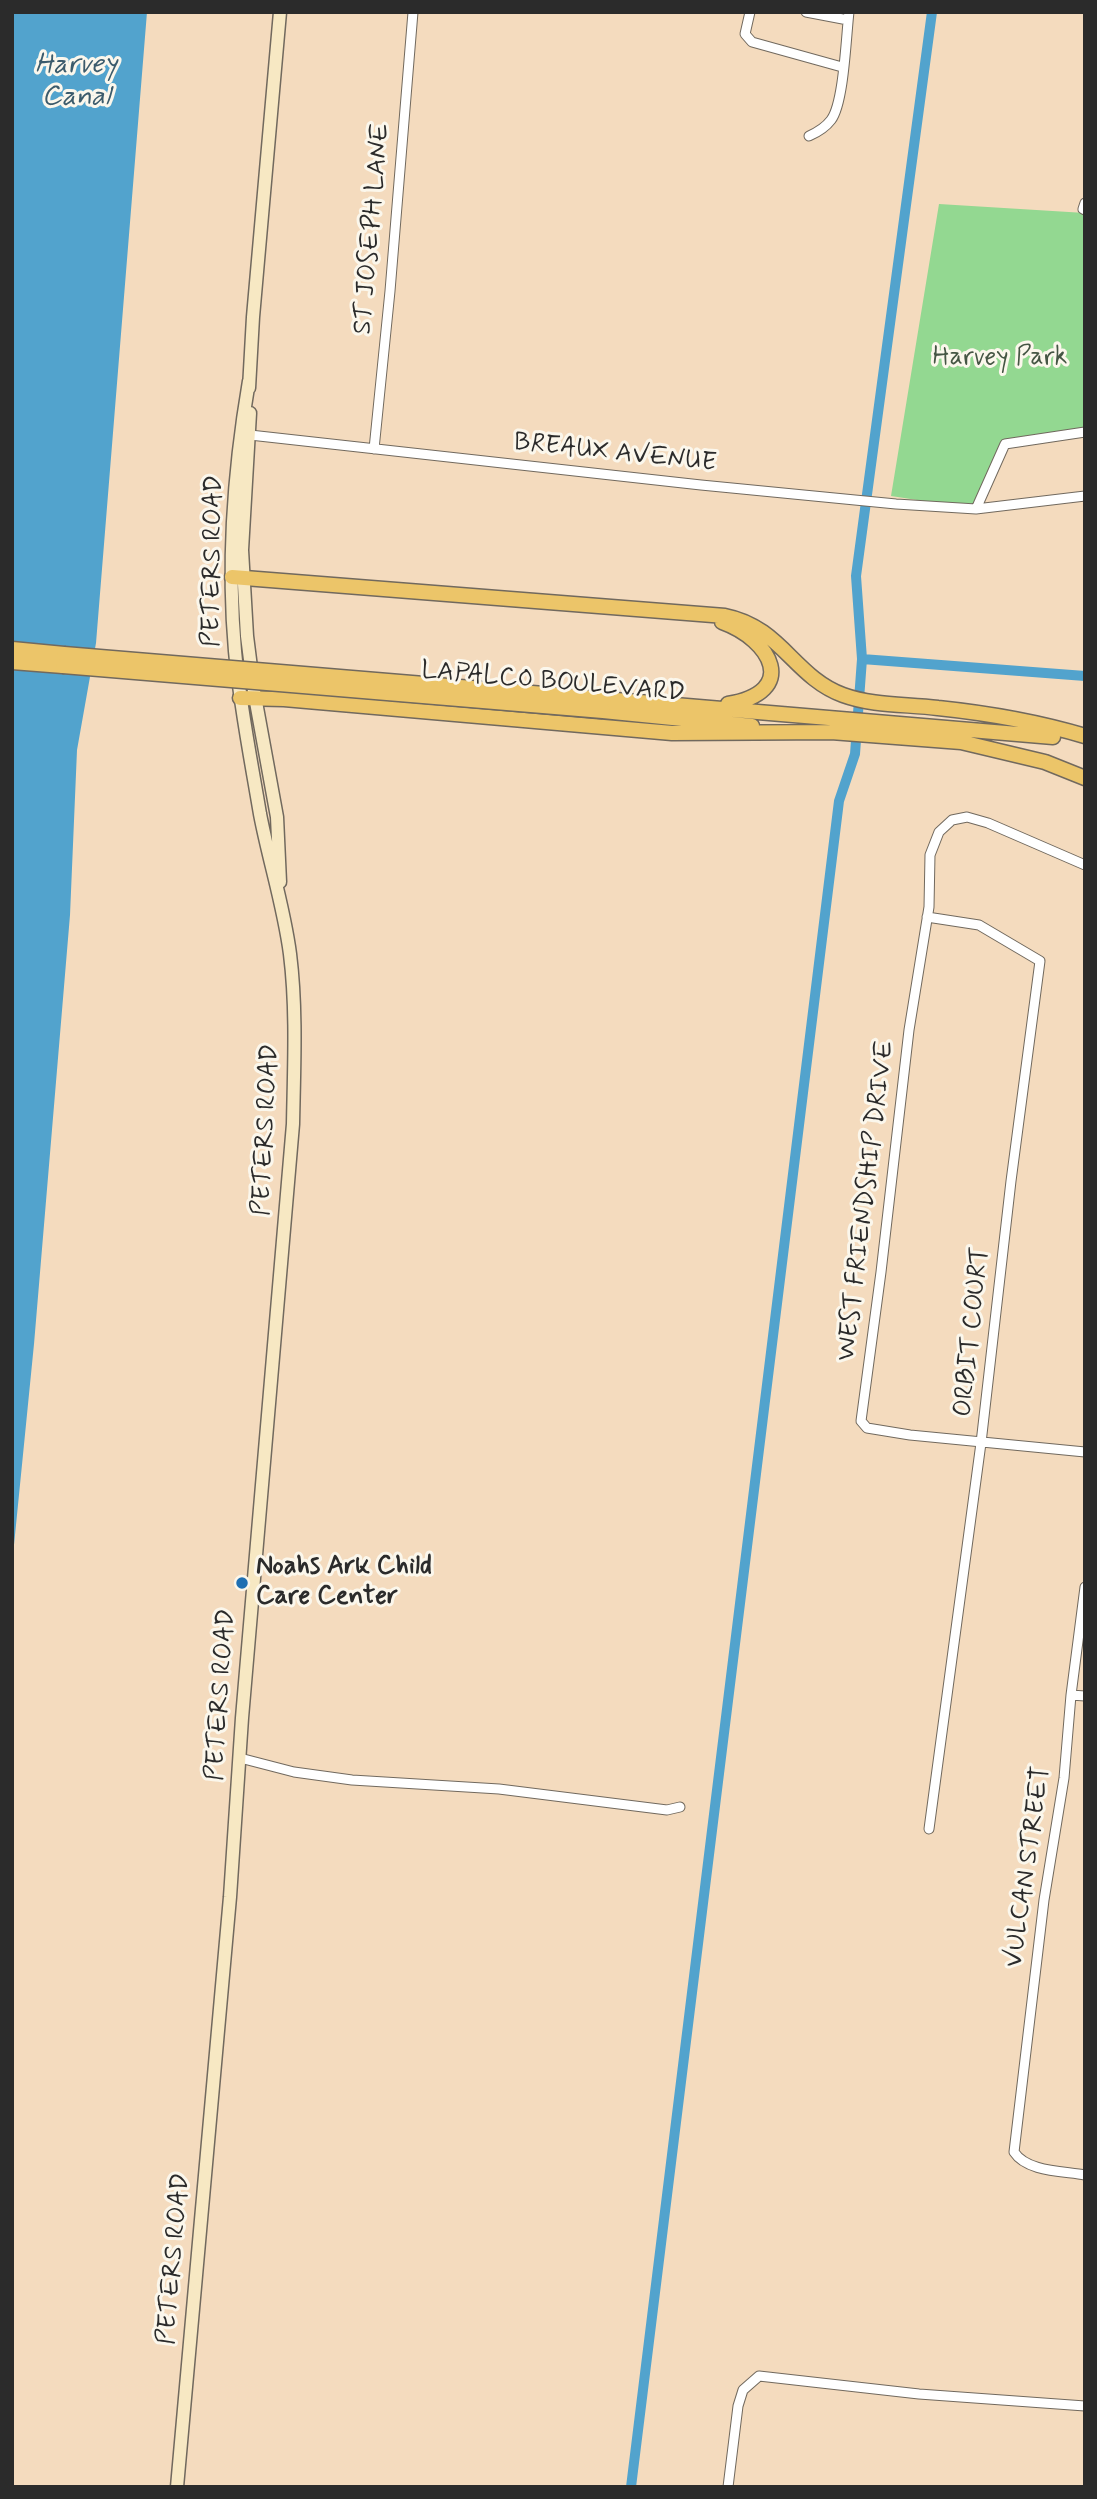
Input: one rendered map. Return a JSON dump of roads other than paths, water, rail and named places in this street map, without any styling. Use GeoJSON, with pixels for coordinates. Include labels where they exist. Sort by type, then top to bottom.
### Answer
{"type":"FeatureCollection","features":[{"type":"Feature","properties":{"kind":"main road","name":"PETERS ROAD"},"geometry":{"type":"LineString","coordinates":[[238,577],[241,430],[249,381],[280,12]]}},
{"type":"Feature","properties":{"kind":"main road","name":"PETERS ROAD"},"geometry":{"type":"LineString","coordinates":[[177,2487],[230,1897],[293,1124],[294,1029],[291,958],[286,921],[270,864],[248,698],[233,632],[250,435],[249,381]]}},
{"type":"Feature","properties":{"kind":"main road"},"geometry":{"type":"LineString","coordinates":[[238,577],[733,618],[764,632],[779,643],[810,676],[841,694],[877,702],[946,709],[1085,736]]}},
{"type":"Feature","properties":{"kind":"main road"},"geometry":{"type":"LineString","coordinates":[[704,616],[729,625],[751,639],[768,657],[771,669],[768,685],[758,695],[741,702],[710,707]]}},
{"type":"Feature","properties":{"kind":"main road","name":"LAPALCO BOULEVARD"},"geometry":{"type":"LineString","coordinates":[[12,649],[873,728],[1036,735],[1085,744]]}},
{"type":"Feature","properties":{"kind":"main road","name":"LAPALCO BOULEVARD"},"geometry":{"type":"LineString","coordinates":[[12,662],[604,705],[710,707],[839,725]]}},
{"type":"Feature","properties":{"kind":"main road"},"geometry":{"type":"LineString","coordinates":[[248,698],[672,733],[839,725]]}},
{"type":"Feature","properties":{"kind":"main road","name":"LAPALCO BOULEVARD"},"geometry":{"type":"LineString","coordinates":[[873,728],[961,742],[1045,762],[1085,779]]}},
{"type":"Feature","properties":{"kind":"street","name":"ST JOSEPH LANE"},"geometry":{"type":"LineString","coordinates":[[374,449],[413,12]]}},
{"type":"Feature","properties":{"kind":"street"},"geometry":{"type":"LineString","coordinates":[[750,12],[745,34],[752,42],[842,67]]}},
{"type":"Feature","properties":{"kind":"street"},"geometry":{"type":"LineString","coordinates":[[806,12],[848,16],[841,93],[833,117],[823,129],[809,136]]}},
{"type":"Feature","properties":{"kind":"street"},"geometry":{"type":"LineString","coordinates":[[976,509],[1005,444],[1085,432]]}},
{"type":"Feature","properties":{"kind":"street","name":"BREAUX AVENUE"},"geometry":{"type":"LineString","coordinates":[[250,435],[896,504],[976,509],[1085,496]]}},
{"type":"Feature","properties":{"kind":"street","name":"WEST FRIENDSHIP DRIVE"},"geometry":{"type":"LineString","coordinates":[[981,1443],[867,1428],[861,1421],[916,986],[929,907],[930,855],[939,832],[952,820],[967,817],[988,823],[1085,864]]}},
{"type":"Feature","properties":{"kind":"street","name":"ORBIT COURT"},"geometry":{"type":"LineString","coordinates":[[927,918],[979,925],[1040,961],[981,1443],[929,1829]]}},
{"type":"Feature","properties":{"kind":"street"},"geometry":{"type":"LineString","coordinates":[[981,1443],[1085,1452]]}},
{"type":"Feature","properties":{"kind":"street","name":"VULCAN STREET"},"geometry":{"type":"LineString","coordinates":[[1085,1587],[1071,1695],[1064,1778],[1044,1900],[1014,2152],[1019,2160],[1034,2166],[1085,2175]]}},
{"type":"Feature","properties":{"kind":"street"},"geometry":{"type":"LineString","coordinates":[[1071,1695],[1085,1696]]}},
{"type":"Feature","properties":{"kind":"street"},"geometry":{"type":"LineString","coordinates":[[240,1758],[294,1772],[352,1780],[499,1789],[667,1810],[680,1807]]}},
{"type":"Feature","properties":{"kind":"street"},"geometry":{"type":"LineString","coordinates":[[728,2487],[738,2406],[743,2390],[759,2376],[919,2394],[1085,2406]]}},
{"type":"Feature","properties":{"kind":"water","name":"Harvey Canal"},"geometry":{"type":"Polygon","coordinates":[[[12,12],[147,12],[96,643],[77,750],[70,915],[34,1344],[12,1565],[12,12]]]}},
{"type":"Feature","properties":{"kind":"waterway"},"geometry":{"type":"LineString","coordinates":[[631,2487],[839,801],[855,754],[862,659],[856,576],[932,12]]}},
{"type":"Feature","properties":{"kind":"waterway"},"geometry":{"type":"LineString","coordinates":[[862,659],[1085,676]]}},
{"type":"Feature","properties":{"kind":"place","name":"Noahs Ark Child Care Center"},"geometry":{"type":"Point","coordinates":[242,1583]}},
{"type":"Feature","properties":{"kind":"park label","name":"Harvey Park"},"geometry":{"type":"Point","coordinates":[1000,359]}}]}
